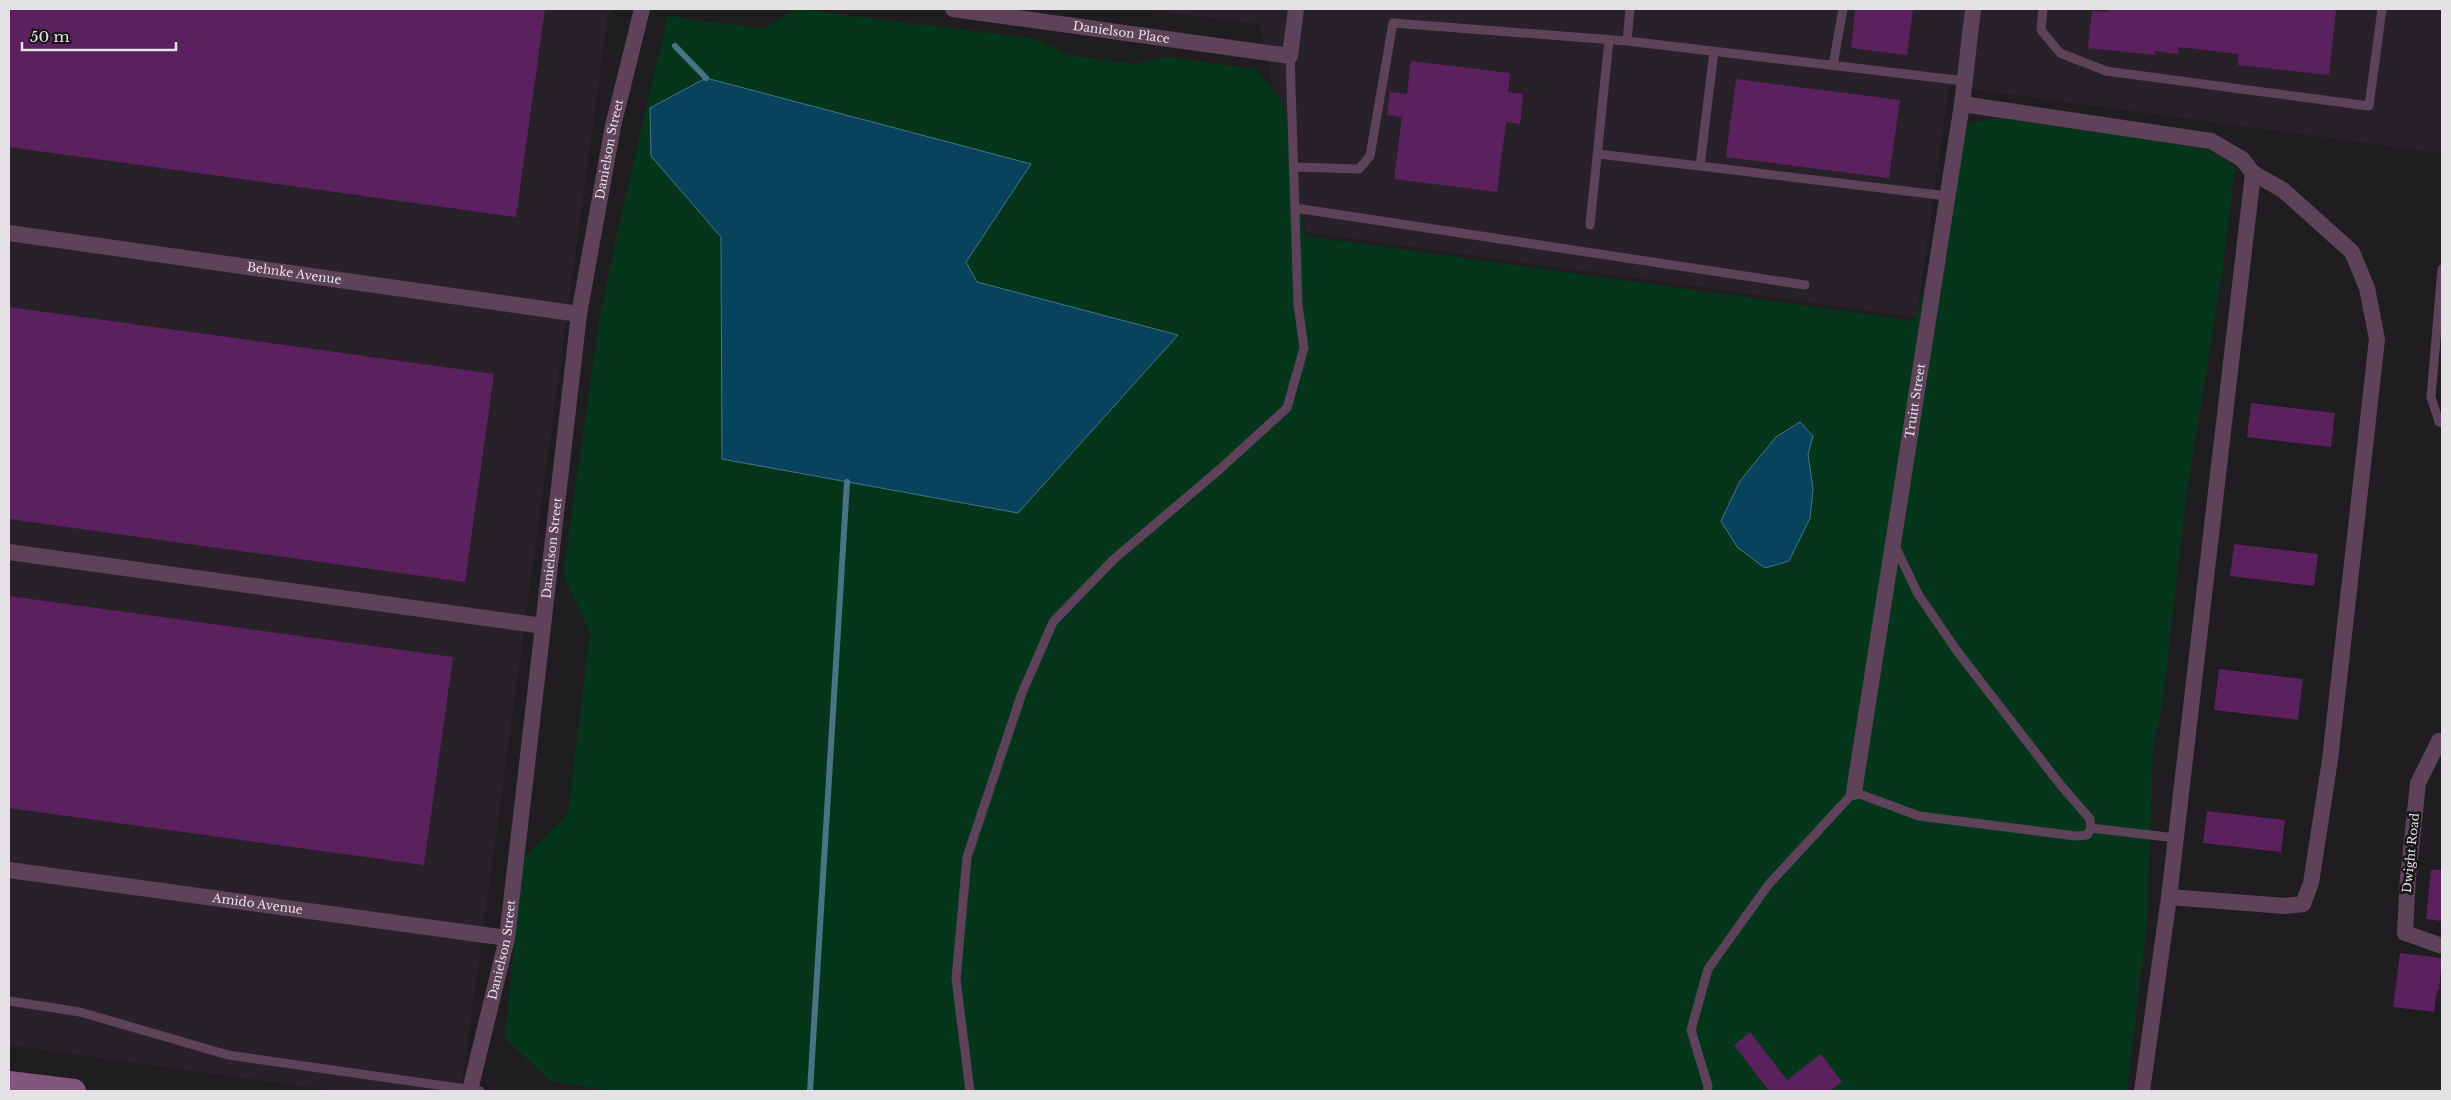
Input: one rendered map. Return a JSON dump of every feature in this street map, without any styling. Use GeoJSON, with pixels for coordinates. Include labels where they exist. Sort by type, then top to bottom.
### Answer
{"type":"FeatureCollection","features":[{"type":"Feature","properties":{"kind":"main road"},"geometry":{"type":"LineString","coordinates":[[9,1083],[74,1091]]}},
{"type":"Feature","properties":{"kind":"street","name":"Danielson Street"},"geometry":{"type":"LineString","coordinates":[[475,1091],[507,938],[579,314],[613,126],[642,9]]}},
{"type":"Feature","properties":{"kind":"street","name":"Danielson Place"},"geometry":{"type":"LineString","coordinates":[[953,9],[1290,56]]}},
{"type":"Feature","properties":{"kind":"street"},"geometry":{"type":"LineString","coordinates":[[1290,56],[1296,9]]}},
{"type":"Feature","properties":{"kind":"street","name":"Truitt Street"},"geometry":{"type":"LineString","coordinates":[[1854,792],[1962,104],[1973,9]]}},
{"type":"Feature","properties":{"kind":"street"},"geometry":{"type":"LineString","coordinates":[[1962,104],[2211,141],[2242,159],[2254,172],[2283,190],[2352,252],[2367,288],[2378,339],[2330,760],[2311,883],[2302,904],[2285,906],[2169,897]]}},
{"type":"Feature","properties":{"kind":"street"},"geometry":{"type":"LineString","coordinates":[[2142,1091],[2169,897],[2254,172]]}},
{"type":"Feature","properties":{"kind":"street","name":"Behnke Avenue"},"geometry":{"type":"LineString","coordinates":[[9,233],[579,314]]}},
{"type":"Feature","properties":{"kind":"street"},"geometry":{"type":"LineString","coordinates":[[9,552],[543,626]]}},
{"type":"Feature","properties":{"kind":"street","name":"Dwight Road"},"geometry":{"type":"LineString","coordinates":[[2442,741],[2439,741],[2418,784],[2404,933],[2442,946]]}},
{"type":"Feature","properties":{"kind":"street","name":"Amido Avenue"},"geometry":{"type":"LineString","coordinates":[[9,870],[507,938]]}},
{"type":"Feature","properties":{"kind":"lane"},"geometry":{"type":"LineString","coordinates":[[1627,41],[1630,9]]}},
{"type":"Feature","properties":{"kind":"lane"},"geometry":{"type":"LineString","coordinates":[[1833,65],[1843,9]]}},
{"type":"Feature","properties":{"kind":"lane"},"geometry":{"type":"LineString","coordinates":[[2043,9],[2041,30],[2060,53],[2106,71],[2369,106],[2382,9]]}},
{"type":"Feature","properties":{"kind":"lane"},"geometry":{"type":"LineString","coordinates":[[1294,167],[1359,169],[1370,156],[1393,23],[1627,41],[1965,81]]}},
{"type":"Feature","properties":{"kind":"lane"},"geometry":{"type":"LineString","coordinates":[[1590,225],[1609,40]]}},
{"type":"Feature","properties":{"kind":"lane"},"geometry":{"type":"LineString","coordinates":[[1700,166],[1714,51]]}},
{"type":"Feature","properties":{"kind":"lane"},"geometry":{"type":"LineString","coordinates":[[970,1091],[956,979],[967,858],[1022,693],[1053,622],[1113,560],[1220,469],[1287,408],[1304,348],[1298,304],[1290,56]]}},
{"type":"Feature","properties":{"kind":"lane"},"geometry":{"type":"LineString","coordinates":[[1598,154],[1947,196]]}},
{"type":"Feature","properties":{"kind":"lane"},"geometry":{"type":"LineString","coordinates":[[1295,208],[1805,286]]}},
{"type":"Feature","properties":{"kind":"lane"},"geometry":{"type":"LineString","coordinates":[[2442,269],[2430,397],[2439,422],[2442,423]]}},
{"type":"Feature","properties":{"kind":"lane"},"geometry":{"type":"LineString","coordinates":[[1707,1091],[1708,1086],[1691,1030],[1708,969],[1768,884],[1854,792],[1919,816],[2076,836],[2087,835],[2091,828],[2090,819],[2059,783],[1957,651],[1918,594],[1893,542]]}},
{"type":"Feature","properties":{"kind":"lane"},"geometry":{"type":"LineString","coordinates":[[2091,828],[2176,838]]}},
{"type":"Feature","properties":{"kind":"lane"},"geometry":{"type":"LineString","coordinates":[[9,1001],[80,1012],[228,1054],[475,1091]]}},
{"type":"Feature","properties":{"kind":"shaded area"},"geometry":{"type":"Polygon","coordinates":[[[9,9],[614,9],[608,15],[461,1091],[335,1091],[9,1045],[9,9]]]}},
{"type":"Feature","properties":{"kind":"shaded area"},"geometry":{"type":"Polygon","coordinates":[[[1143,9],[2442,9],[2441,153],[1949,86],[1917,317],[1306,232],[1259,24],[1143,9]]]}},
{"type":"Feature","properties":{"kind":"green space"},"geometry":{"type":"Polygon","coordinates":[[[796,9],[1037,39],[1067,55],[1135,64],[1165,57],[1255,69],[1283,102],[1305,236],[1915,321],[1968,124],[2000,118],[2206,149],[2235,166],[2223,267],[2186,498],[2163,700],[2153,750],[2147,923],[2127,1091],[612,1091],[550,1081],[505,1038],[523,859],[568,814],[590,633],[563,574],[599,322],[618,229],[668,16],[763,29],[796,9]]]}},
{"type":"Feature","properties":{"kind":"water"},"geometry":{"type":"Polygon","coordinates":[[[706,78],[1031,164],[966,262],[977,282],[1178,335],[1018,513],[722,459],[721,237],[651,156],[650,108],[706,78]]]}},
{"type":"Feature","properties":{"kind":"water"},"geometry":{"type":"Polygon","coordinates":[[[1800,422],[1813,436],[1808,454],[1813,489],[1810,518],[1789,561],[1765,568],[1737,547],[1721,521],[1740,481],[1776,437],[1800,422]]]}},
{"type":"Feature","properties":{"kind":"building"},"geometry":{"type":"Polygon","coordinates":[[[9,9],[545,9],[516,217],[9,147],[9,9]]]}},
{"type":"Feature","properties":{"kind":"building"},"geometry":{"type":"Polygon","coordinates":[[[1855,9],[1913,9],[1907,55],[1851,48],[1855,9]]]}},
{"type":"Feature","properties":{"kind":"building"},"geometry":{"type":"Polygon","coordinates":[[[2108,9],[2336,9],[2329,75],[2238,65],[2238,54],[2179,47],[2178,54],[2155,51],[2155,55],[2088,48],[2092,11],[2108,12],[2108,9]]]}},
{"type":"Feature","properties":{"kind":"building"},"geometry":{"type":"Polygon","coordinates":[[[1411,61],[1510,73],[1508,92],[1523,94],[1520,124],[1506,122],[1497,192],[1394,179],[1402,117],[1387,115],[1390,92],[1407,94],[1411,61]]]}},
{"type":"Feature","properties":{"kind":"building"},"geometry":{"type":"Polygon","coordinates":[[[1736,79],[1900,100],[1889,178],[1726,157],[1736,79]]]}},
{"type":"Feature","properties":{"kind":"building"},"geometry":{"type":"Polygon","coordinates":[[[9,307],[494,374],[465,582],[9,519],[9,307]]]}},
{"type":"Feature","properties":{"kind":"building"},"geometry":{"type":"Polygon","coordinates":[[[2251,403],[2335,413],[2331,447],[2247,437],[2251,403]]]}},
{"type":"Feature","properties":{"kind":"building"},"geometry":{"type":"Polygon","coordinates":[[[2234,544],[2318,554],[2314,586],[2230,576],[2234,544]]]}},
{"type":"Feature","properties":{"kind":"building"},"geometry":{"type":"Polygon","coordinates":[[[9,596],[453,657],[424,865],[9,808],[9,596]]]}},
{"type":"Feature","properties":{"kind":"building"},"geometry":{"type":"Polygon","coordinates":[[[2219,669],[2303,679],[2298,720],[2214,710],[2219,669]]]}},
{"type":"Feature","properties":{"kind":"building"},"geometry":{"type":"Polygon","coordinates":[[[2207,811],[2285,820],[2281,852],[2203,843],[2207,811]]]}},
{"type":"Feature","properties":{"kind":"building"},"geometry":{"type":"Polygon","coordinates":[[[2431,870],[2442,870],[2442,921],[2426,919],[2431,870]]]}},
{"type":"Feature","properties":{"kind":"building"},"geometry":{"type":"Polygon","coordinates":[[[2400,953],[2442,958],[2439,991],[2437,990],[2434,1012],[2393,1007],[2400,953]]]}},
{"type":"Feature","properties":{"kind":"building"},"geometry":{"type":"Polygon","coordinates":[[[1750,1032],[1787,1080],[1821,1054],[1842,1082],[1830,1091],[1769,1091],[1734,1045],[1750,1032]]]}},
{"type":"Feature","properties":{"kind":"waterway"},"geometry":{"type":"LineString","coordinates":[[675,46],[706,78]]}},
{"type":"Feature","properties":{"kind":"waterway"},"geometry":{"type":"LineString","coordinates":[[810,1091],[847,482]]}}]}
